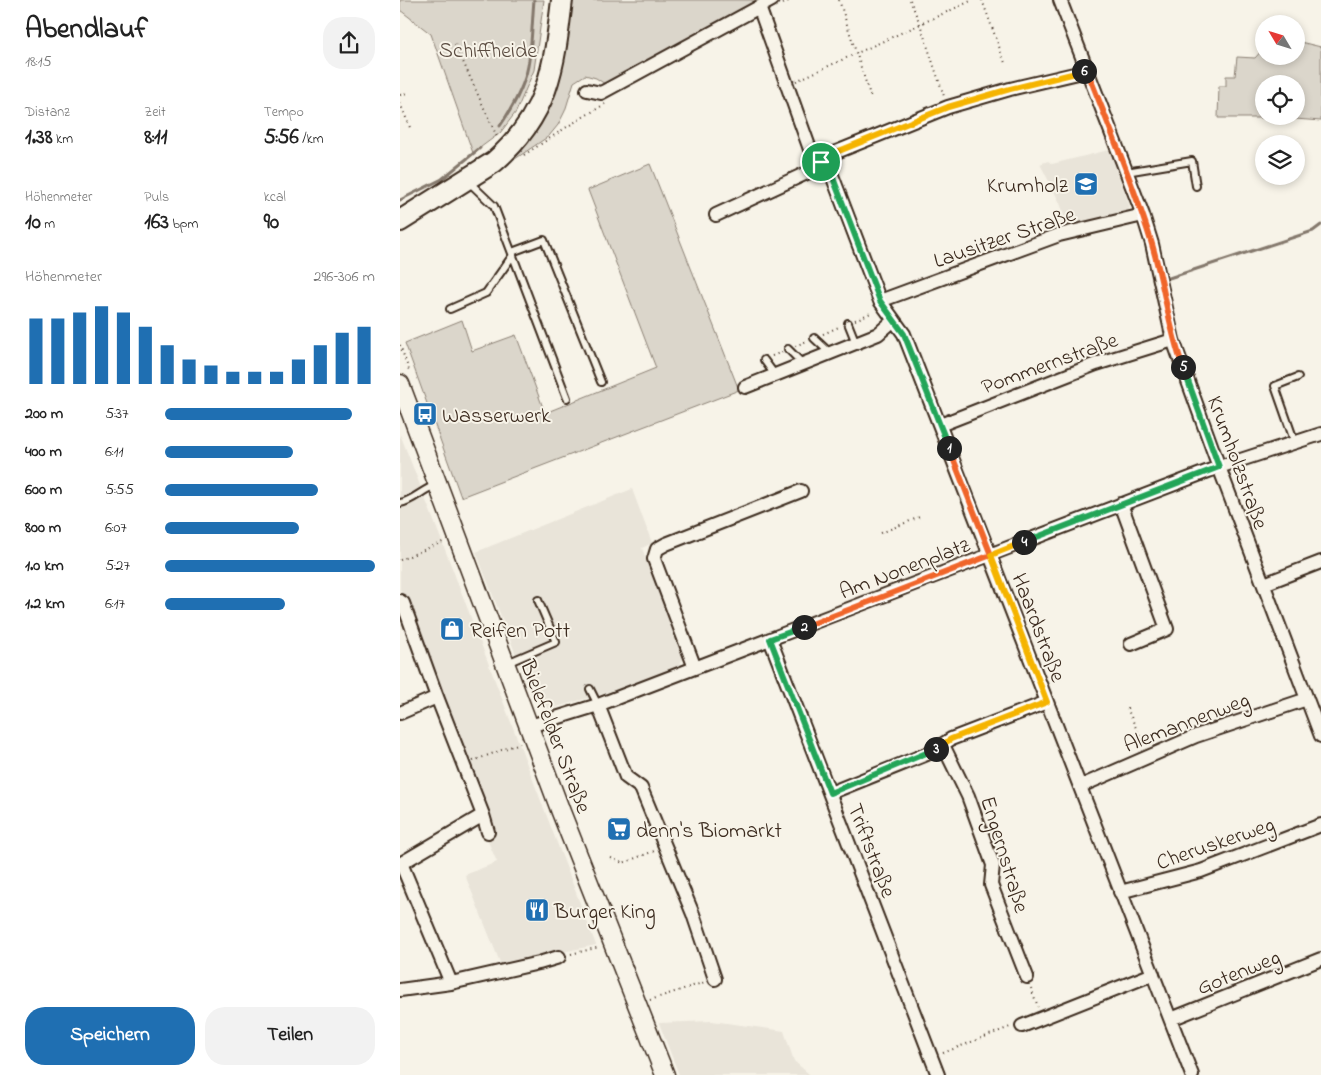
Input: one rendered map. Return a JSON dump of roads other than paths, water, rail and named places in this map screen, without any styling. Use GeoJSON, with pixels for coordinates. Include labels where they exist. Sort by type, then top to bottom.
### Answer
{"type":"FeatureCollection","features":[{"type":"Feature","properties":{"kind":"highway"},"geometry":{"type":"LineString","coordinates":[[400,210],[458,180],[476,168],[503,147],[517,132],[529,114],[541,88],[549,61],[556,0]]}},
{"type":"Feature","properties":{"kind":"highway"},"geometry":{"type":"LineString","coordinates":[[400,221],[494,162],[526,128],[546,89],[554,61],[562,0]]}},
{"type":"Feature","properties":{"kind":"main road","name":"Bielefelder Straße"},"geometry":{"type":"LineString","coordinates":[[400,384],[562,812],[665,1075]]}},
{"type":"Feature","properties":{"kind":"street"},"geometry":{"type":"LineString","coordinates":[[587,90],[601,93],[772,0]]}},
{"type":"Feature","properties":{"kind":"street","name":"Krumholzstraße"},"geometry":{"type":"LineString","coordinates":[[1060,0],[1143,214],[1152,244],[1173,340],[1321,736]]}},
{"type":"Feature","properties":{"kind":"street","name":"Haardstraße"},"geometry":{"type":"LineString","coordinates":[[759,7],[811,152],[830,170],[882,304],[904,334],[1192,1075]]}},
{"type":"Feature","properties":{"kind":"street"},"geometry":{"type":"LineString","coordinates":[[716,215],[811,171],[829,155],[948,107],[1087,70]]}},
{"type":"Feature","properties":{"kind":"street","name":"Lausitzer Straße"},"geometry":{"type":"LineString","coordinates":[[882,304],[1059,235],[1143,214]]}},
{"type":"Feature","properties":{"kind":"street"},"geometry":{"type":"LineString","coordinates":[[745,387],[878,334],[894,320]]}},
{"type":"Feature","properties":{"kind":"street","name":"Pommernstraße"},"geometry":{"type":"LineString","coordinates":[[940,425],[1096,364],[1173,340]]}},
{"type":"Feature","properties":{"kind":"street","name":"Am Nonenplatz"},"geometry":{"type":"LineString","coordinates":[[532,732],[1121,504],[1219,467],[1321,434]]}},
{"type":"Feature","properties":{"kind":"street"},"geometry":{"type":"LineString","coordinates":[[695,668],[654,559],[657,549],[801,491]]}},
{"type":"Feature","properties":{"kind":"street"},"geometry":{"type":"LineString","coordinates":[[1121,504],[1166,629],[1130,644]]}},
{"type":"Feature","properties":{"kind":"street"},"geometry":{"type":"LineString","coordinates":[[1264,584],[1321,564]]}},
{"type":"Feature","properties":{"kind":"street"},"geometry":{"type":"LineString","coordinates":[[400,601],[403,604],[437,697],[484,815],[488,832]]}},
{"type":"Feature","properties":{"kind":"street","name":"Triftstraße"},"geometry":{"type":"LineString","coordinates":[[770,639],[938,1075]]}},
{"type":"Feature","properties":{"kind":"street"},"geometry":{"type":"LineString","coordinates":[[400,713],[437,697]]}},
{"type":"Feature","properties":{"kind":"street","name":"Alemannenweg"},"geometry":{"type":"LineString","coordinates":[[1080,786],[1196,736],[1307,699]]}},
{"type":"Feature","properties":{"kind":"street"},"geometry":{"type":"LineString","coordinates":[[830,793],[927,754],[951,739],[1047,702]]}},
{"type":"Feature","properties":{"kind":"street"},"geometry":{"type":"LineString","coordinates":[[598,705],[626,777],[641,788],[693,914],[715,979]]}},
{"type":"Feature","properties":{"kind":"street","name":"Engernstraße"},"geometry":{"type":"LineString","coordinates":[[943,744],[968,796],[993,865],[991,885],[1027,977]]}},
{"type":"Feature","properties":{"kind":"street"},"geometry":{"type":"LineString","coordinates":[[451,983],[400,863],[484,815]]}},
{"type":"Feature","properties":{"kind":"street","name":"Cheruskerweg"},"geometry":{"type":"LineString","coordinates":[[1120,892],[1201,871],[1321,825]]}},
{"type":"Feature","properties":{"kind":"street"},"geometry":{"type":"LineString","coordinates":[[400,990],[451,983],[559,957]]}},
{"type":"Feature","properties":{"kind":"street","name":"Gotenweg"},"geometry":{"type":"LineString","coordinates":[[1171,1019],[1321,959]]}},
{"type":"Feature","properties":{"kind":"street"},"geometry":{"type":"LineString","coordinates":[[1022,1026],[1152,974]]}},
{"type":"Feature","properties":{"kind":"lane"},"geometry":{"type":"LineString","coordinates":[[1126,172],[1192,161],[1196,186]]}},
{"type":"Feature","properties":{"kind":"lane"},"geometry":{"type":"LineString","coordinates":[[469,179],[471,184],[494,206],[567,398]]}},
{"type":"Feature","properties":{"kind":"lane"},"geometry":{"type":"LineString","coordinates":[[450,309],[486,293],[512,253],[544,240],[601,382]]}},
{"type":"Feature","properties":{"kind":"lane"},"geometry":{"type":"LineString","coordinates":[[848,323],[856,342]]}},
{"type":"Feature","properties":{"kind":"lane"},"geometry":{"type":"LineString","coordinates":[[814,338],[830,353]]}},
{"type":"Feature","properties":{"kind":"lane"},"geometry":{"type":"LineString","coordinates":[[788,349],[804,364]]}},
{"type":"Feature","properties":{"kind":"lane"},"geometry":{"type":"LineString","coordinates":[[764,360],[775,375]]}},
{"type":"Feature","properties":{"kind":"lane"},"geometry":{"type":"LineString","coordinates":[[1295,443],[1275,386],[1298,377]]}},
{"type":"Feature","properties":{"kind":"lane"},"geometry":{"type":"LineString","coordinates":[[400,503],[407,502],[426,488],[438,484]]}},
{"type":"Feature","properties":{"kind":"lane"},"geometry":{"type":"LineString","coordinates":[[505,663],[556,642],[538,600]]}},
{"type":"Feature","properties":{"kind":"lane"},"geometry":{"type":"LineString","coordinates":[[590,689],[598,705]]}},
{"type":"Feature","properties":{"kind":"waterway"},"geometry":{"type":"LineString","coordinates":[[500,126],[517,98],[524,82],[530,50],[534,0]]}},
{"type":"Feature","properties":{"kind":"waterway"},"geometry":{"type":"LineString","coordinates":[[400,200],[442,179],[480,148]]}},
{"type":"Feature","properties":{"kind":"waterway"},"geometry":{"type":"LineString","coordinates":[[1169,278],[1313,231],[1321,225]]}},
{"type":"Feature","properties":{"kind":"place","name":"Krumholz"},"geometry":{"type":"Point","coordinates":[1086,184]}},
{"type":"Feature","properties":{"kind":"place","name":"Wasserwerk"},"geometry":{"type":"Point","coordinates":[425,414]}},
{"type":"Feature","properties":{"kind":"place","name":"Reifen Pott"},"geometry":{"type":"Point","coordinates":[452,629]}},
{"type":"Feature","properties":{"kind":"place","name":"denn's Biomarkt"},"geometry":{"type":"Point","coordinates":[619,829]}},
{"type":"Feature","properties":{"kind":"place","name":"Burger King"},"geometry":{"type":"Point","coordinates":[537,910]}},
{"type":"Feature","properties":{"kind":"park label","name":"Schiffheide"},"geometry":{"type":"Point","coordinates":[488,49]}}]}
